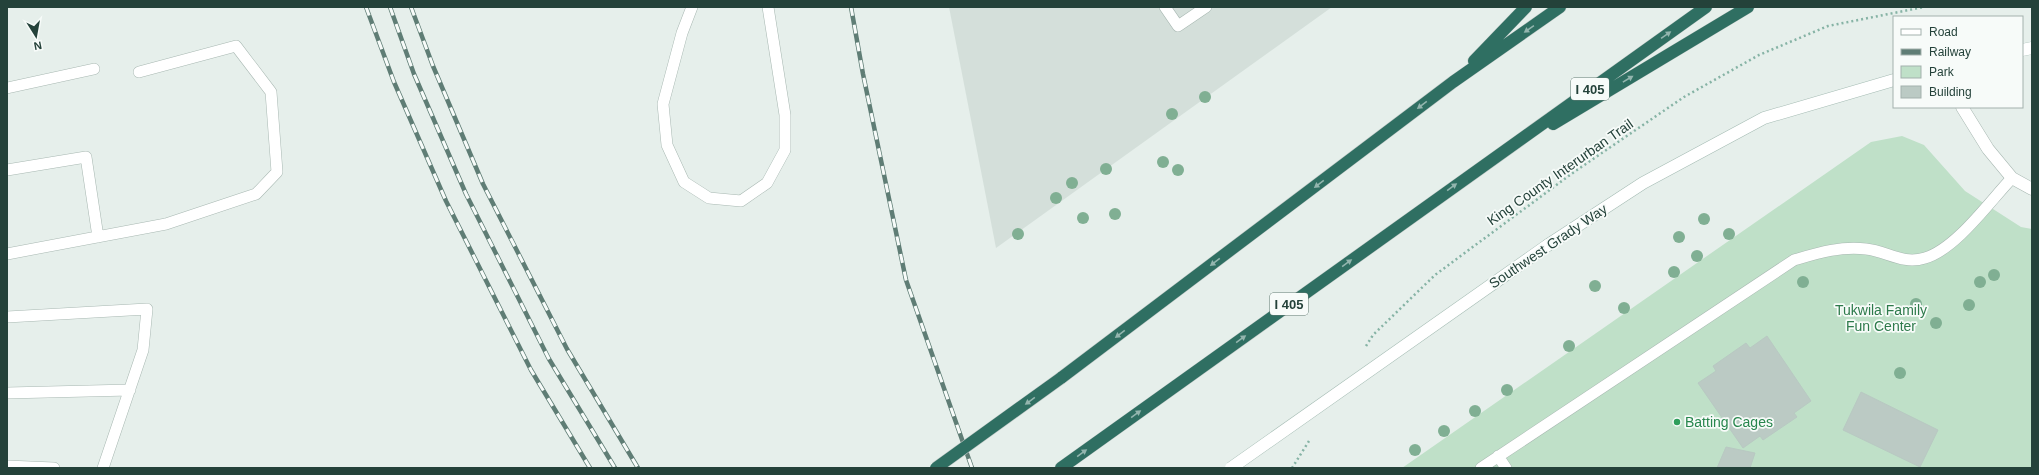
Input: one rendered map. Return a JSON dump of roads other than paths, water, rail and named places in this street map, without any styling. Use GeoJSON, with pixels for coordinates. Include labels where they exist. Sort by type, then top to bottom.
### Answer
{"type":"FeatureCollection","features":[{"type":"Feature","properties":{"kind":"highway"},"geometry":{"type":"LineString","coordinates":[[1453,82],[1526,7]]}},
{"type":"Feature","properties":{"kind":"highway"},"geometry":{"type":"LineString","coordinates":[[936,468],[1062,378],[1453,82],[1560,7]]}},
{"type":"Feature","properties":{"kind":"highway","name":"I 405"},"geometry":{"type":"LineString","coordinates":[[1061,468],[1474,171],[1706,7]]}},
{"type":"Feature","properties":{"kind":"highway"},"geometry":{"type":"LineString","coordinates":[[1474,171],[1748,7]]}},
{"type":"Feature","properties":{"kind":"main road","name":"Southwest Grady Way"},"geometry":{"type":"LineString","coordinates":[[1231,468],[1548,245],[1643,183],[1764,118],[1893,80]]}},
{"type":"Feature","properties":{"kind":"main road"},"geometry":{"type":"LineString","coordinates":[[1963,108],[1988,149],[2012,178],[2032,189]]}},
{"type":"Feature","properties":{"kind":"lane"},"geometry":{"type":"LineString","coordinates":[[692,7],[682,33],[664,104],[667,145],[684,182],[709,198],[741,201],[768,182],[785,150],[785,115],[768,7]]}},
{"type":"Feature","properties":{"kind":"lane"},"geometry":{"type":"LineString","coordinates":[[1165,7],[1178,26],[1206,7]]}},
{"type":"Feature","properties":{"kind":"lane"},"geometry":{"type":"LineString","coordinates":[[7,254],[166,224],[256,194],[277,172],[271,92],[236,46],[139,72]]}},
{"type":"Feature","properties":{"kind":"lane"},"geometry":{"type":"LineString","coordinates":[[7,88],[94,69]]}},
{"type":"Feature","properties":{"kind":"lane"},"geometry":{"type":"LineString","coordinates":[[7,170],[86,157],[98,237]]}},
{"type":"Feature","properties":{"kind":"lane"},"geometry":{"type":"LineString","coordinates":[[1481,468],[1794,260],[1830,250],[1851,248],[1868,249],[1896,259],[1925,258],[1939,252],[1955,240],[2012,178]]}},
{"type":"Feature","properties":{"kind":"lane"},"geometry":{"type":"LineString","coordinates":[[7,317],[147,309],[143,350],[103,468]]}},
{"type":"Feature","properties":{"kind":"lane"},"geometry":{"type":"LineString","coordinates":[[7,393],[130,390]]}},
{"type":"Feature","properties":{"kind":"lane"},"geometry":{"type":"LineString","coordinates":[[1498,456],[1506,468]]}},
{"type":"Feature","properties":{"kind":"lane"},"geometry":{"type":"LineString","coordinates":[[7,466],[54,468]]}},
{"type":"Feature","properties":{"kind":"railway"},"geometry":{"type":"LineString","coordinates":[[366,7],[394,82],[446,201],[531,370],[590,468]]}},
{"type":"Feature","properties":{"kind":"railway"},"geometry":{"type":"LineString","coordinates":[[390,7],[414,74],[466,194],[549,359],[615,468]]}},
{"type":"Feature","properties":{"kind":"railway"},"geometry":{"type":"LineString","coordinates":[[411,7],[433,66],[483,184],[567,349],[638,468]]}},
{"type":"Feature","properties":{"kind":"railway"},"geometry":{"type":"LineString","coordinates":[[851,7],[863,74],[906,280],[972,468]]}},
{"type":"Feature","properties":{"kind":"place","name":"Batting Cages"},"geometry":{"type":"Point","coordinates":[1677,422]}},
{"type":"Feature","properties":{"kind":"park label","name":"Tukwila Family Fun Center"},"geometry":{"type":"Point","coordinates":[1881,318]}}]}
